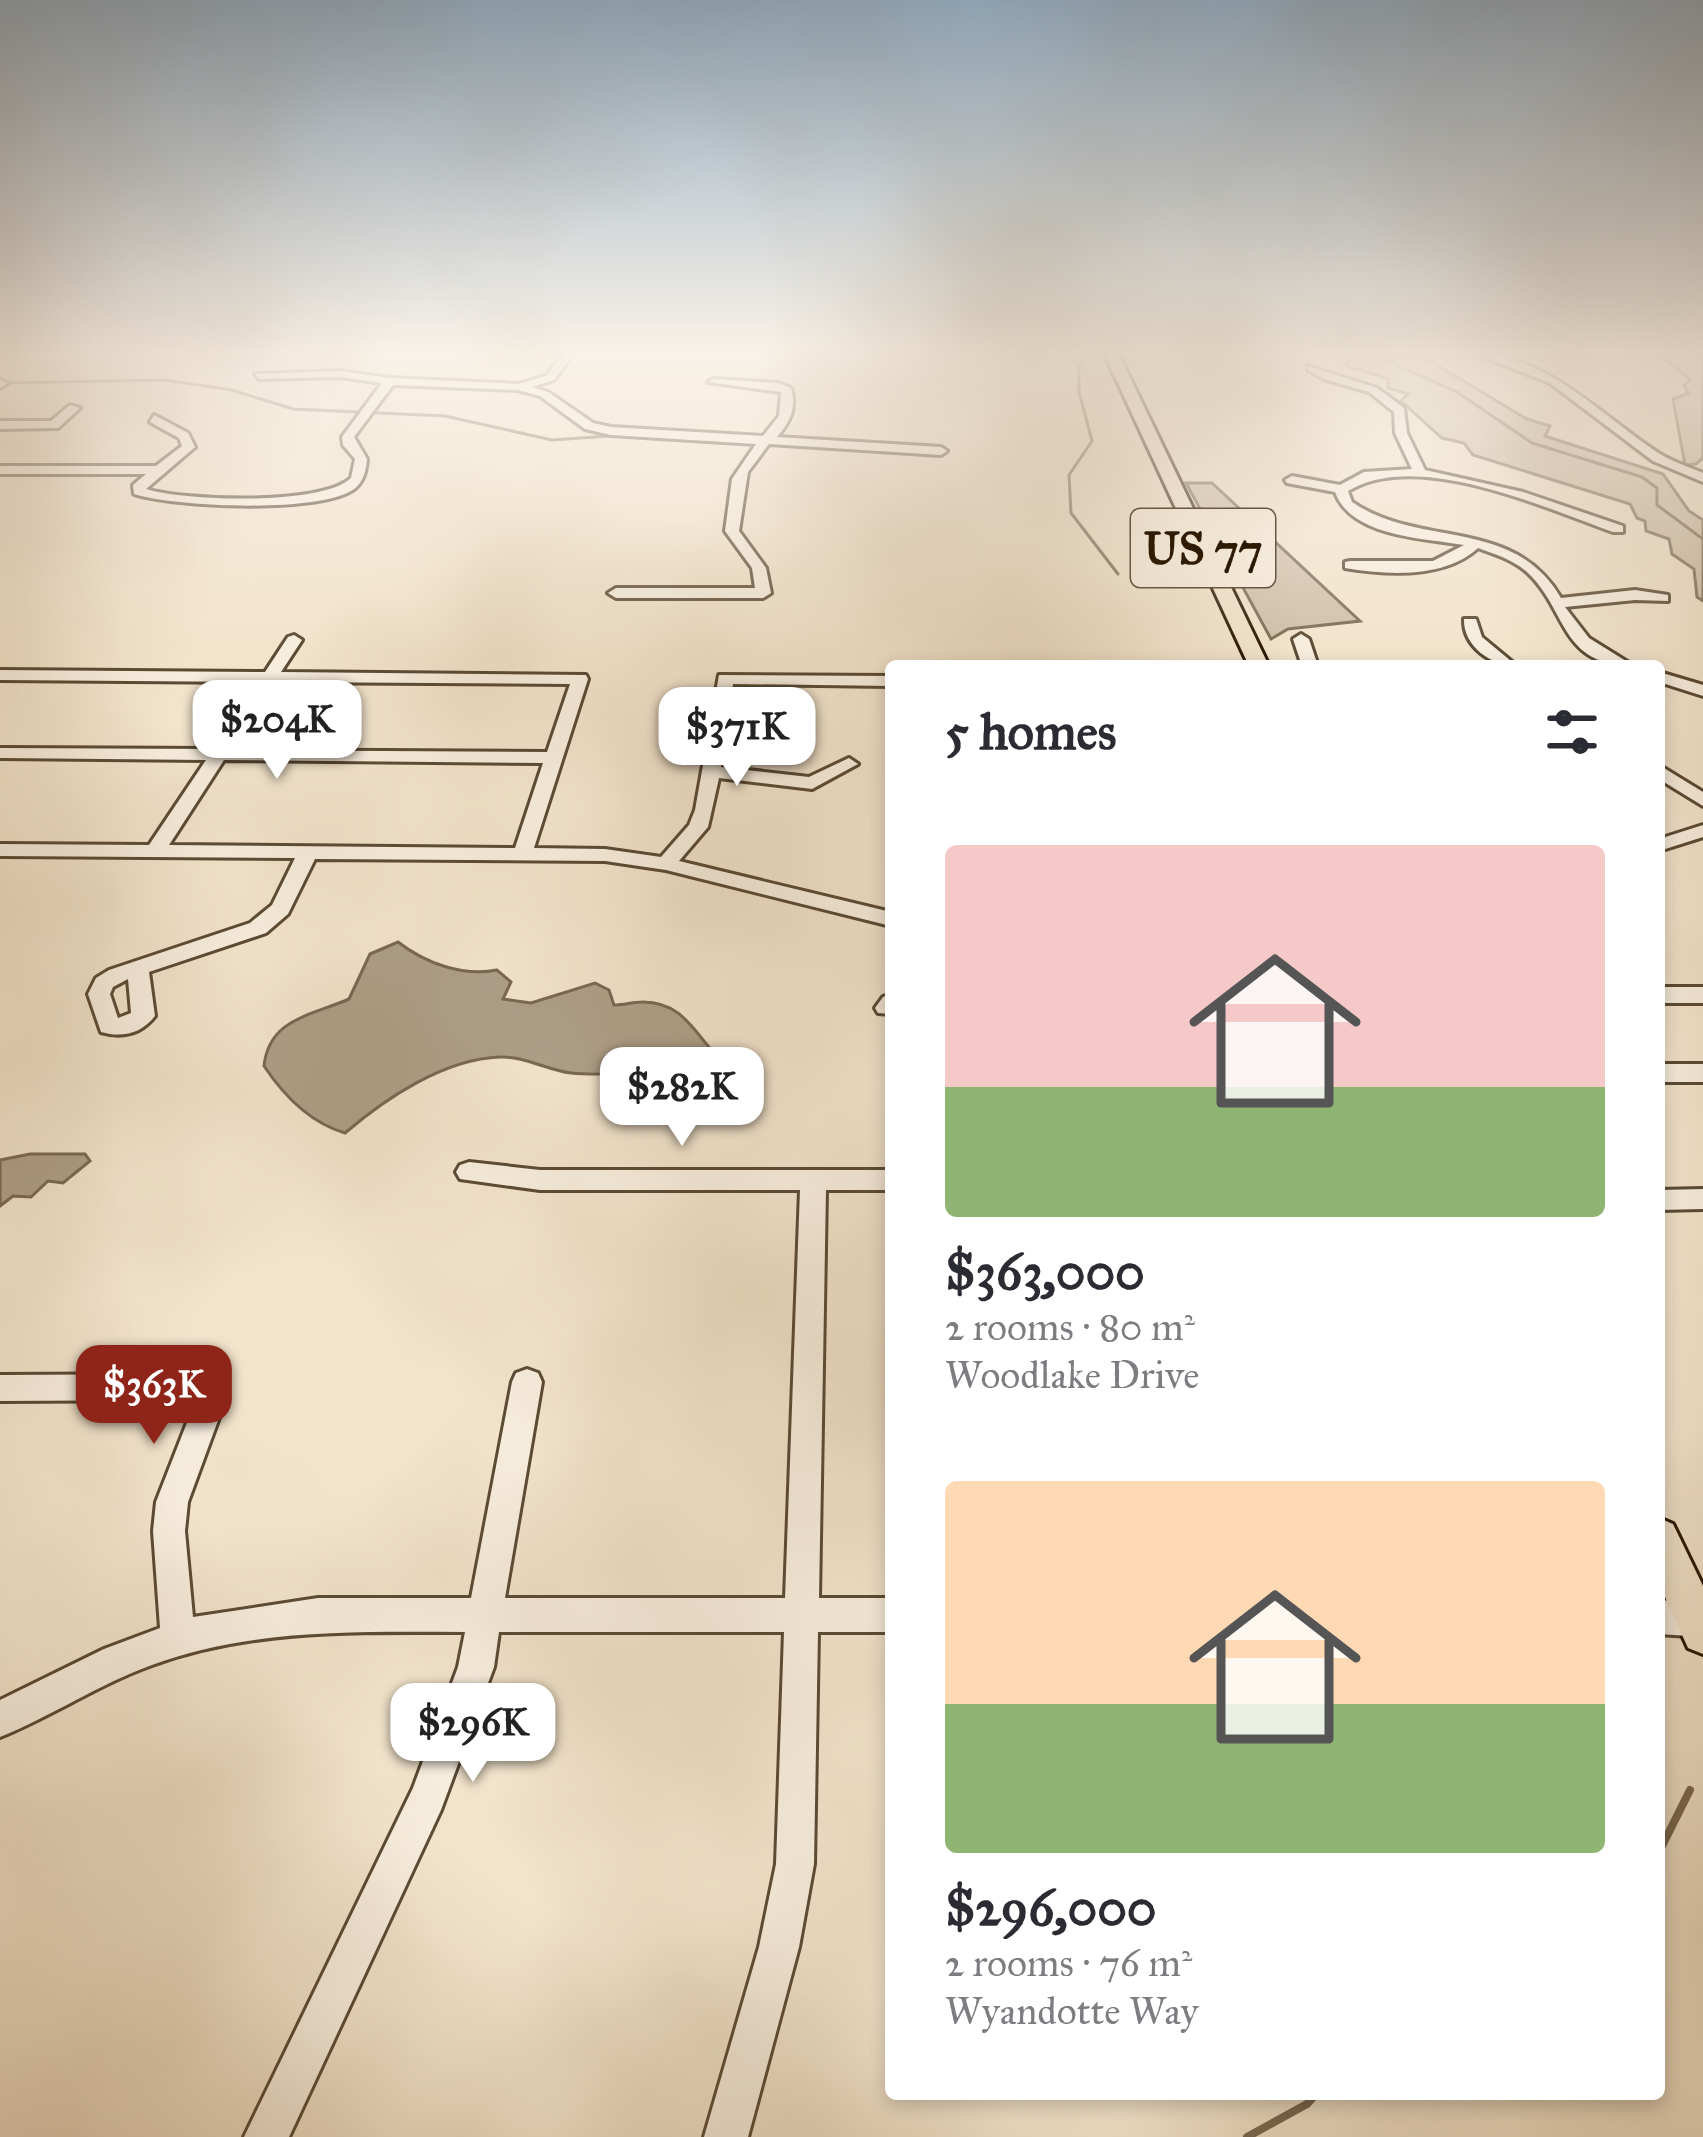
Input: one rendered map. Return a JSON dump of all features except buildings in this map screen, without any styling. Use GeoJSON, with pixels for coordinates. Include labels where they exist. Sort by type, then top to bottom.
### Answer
{"type":"FeatureCollection","features":[{"type":"Feature","properties":{"kind":"main road","name":"US 77"},"geometry":{"type":"LineString","coordinates":[[1158,453],[1255,660]]}},
{"type":"Feature","properties":{"kind":"main road"},"geometry":{"type":"LineString","coordinates":[[1665,1552],[1693,1620]]}},
{"type":"Feature","properties":{"kind":"street"},"geometry":{"type":"LineString","coordinates":[[185,453],[139,491],[170,501],[292,500],[335,494],[358,478],[362,459],[356,453]]}},
{"type":"Feature","properties":{"kind":"street"},"geometry":{"type":"LineString","coordinates":[[616,592],[764,593],[759,568],[732,531],[741,471],[758,453]]}},
{"type":"Feature","properties":{"kind":"street"},"geometry":{"type":"LineString","coordinates":[[1410,453],[1421,476]]}},
{"type":"Feature","properties":{"kind":"street"},"geometry":{"type":"LineString","coordinates":[[1651,453],[1703,478]]}},
{"type":"Feature","properties":{"kind":"street"},"geometry":{"type":"LineString","coordinates":[[0,470],[161,470]]}},
{"type":"Feature","properties":{"kind":"street"},"geometry":{"type":"LineString","coordinates":[[1292,480],[1342,489],[1374,474],[1504,488],[1618,529]]}},
{"type":"Feature","properties":{"kind":"street"},"geometry":{"type":"LineString","coordinates":[[1342,489],[1343,501],[1360,515],[1474,543],[1524,562],[1539,575],[1580,639],[1616,660]]}},
{"type":"Feature","properties":{"kind":"street"},"geometry":{"type":"LineString","coordinates":[[1350,565],[1434,564],[1461,556],[1474,543]]}},
{"type":"Feature","properties":{"kind":"street"},"geometry":{"type":"LineString","coordinates":[[1556,602],[1635,595],[1663,598]]}},
{"type":"Feature","properties":{"kind":"street"},"geometry":{"type":"LineString","coordinates":[[1470,622],[1475,639],[1501,660]]}},
{"type":"Feature","properties":{"kind":"street"},"geometry":{"type":"LineString","coordinates":[[1301,639],[1308,660]]}},
{"type":"Feature","properties":{"kind":"street"},"geometry":{"type":"LineString","coordinates":[[155,851],[294,640]]}},
{"type":"Feature","properties":{"kind":"street"},"geometry":{"type":"LineString","coordinates":[[0,675],[580,679],[523,853]]}},
{"type":"Feature","properties":{"kind":"street"},"geometry":{"type":"LineString","coordinates":[[666,864],[702,820],[725,679],[885,681]]}},
{"type":"Feature","properties":{"kind":"street"},"geometry":{"type":"LineString","coordinates":[[1665,680],[1703,691]]}},
{"type":"Feature","properties":{"kind":"street"},"geometry":{"type":"LineString","coordinates":[[0,754],[554,758]]}},
{"type":"Feature","properties":{"kind":"street"},"geometry":{"type":"LineString","coordinates":[[712,772],[812,783],[849,764]]}},
{"type":"Feature","properties":{"kind":"street"},"geometry":{"type":"LineString","coordinates":[[1665,775],[1703,800]]}},
{"type":"Feature","properties":{"kind":"street"},"geometry":{"type":"LineString","coordinates":[[1665,843],[1703,831]]}},
{"type":"Feature","properties":{"kind":"street"},"geometry":{"type":"LineString","coordinates":[[0,850],[605,855],[666,864],[885,918]]}},
{"type":"Feature","properties":{"kind":"street"},"geometry":{"type":"LineString","coordinates":[[137,969],[267,922],[281,909],[310,851]]}},
{"type":"Feature","properties":{"kind":"street"},"geometry":{"type":"LineString","coordinates":[[1665,994],[1695,995],[1703,1013]]}},
{"type":"Feature","properties":{"kind":"street"},"geometry":{"type":"LineString","coordinates":[[1665,1073],[1703,1073]]}},
{"type":"Feature","properties":{"kind":"street"},"geometry":{"type":"LineString","coordinates":[[469,1172],[540,1180],[885,1180]]}},
{"type":"Feature","properties":{"kind":"street"},"geometry":{"type":"LineString","coordinates":[[726,2137],[778,1947],[795,1864],[813,1180]]}},
{"type":"Feature","properties":{"kind":"street"},"geometry":{"type":"LineString","coordinates":[[1665,1199],[1703,1199]]}},
{"type":"Feature","properties":{"kind":"street"},"geometry":{"type":"LineString","coordinates":[[266,2137],[434,1782],[476,1667],[527,1382]]}},
{"type":"Feature","properties":{"kind":"street"},"geometry":{"type":"LineString","coordinates":[[0,1388],[180,1387],[200,1398],[205,1414],[176,1485],[169,1531],[178,1636]]}},
{"type":"Feature","properties":{"kind":"street"},"geometry":{"type":"LineString","coordinates":[[0,1719],[137,1649],[230,1623],[303,1616],[885,1615]]}},
{"type":"Feature","properties":{"kind":"shaded area"},"geometry":{"type":"Polygon","coordinates":[[[1597,453],[1663,474],[1689,511],[1703,520],[1703,601],[1697,597],[1694,569],[1672,554],[1669,539],[1646,531],[1645,521],[1637,518],[1630,504],[1473,455],[1597,453]]]}},
{"type":"Feature","properties":{"kind":"shaded area"},"geometry":{"type":"Polygon","coordinates":[[[1683,453],[1703,453],[1696,464],[1685,465],[1683,453]]]}},
{"type":"Feature","properties":{"kind":"shaded area"},"geometry":{"type":"Polygon","coordinates":[[[1186,483],[1212,483],[1360,621],[1288,629],[1271,639],[1186,483]]]}},
{"type":"Feature","properties":{"kind":"shaded area"},"geometry":{"type":"Polygon","coordinates":[[[398,942],[445,966],[471,972],[497,970],[511,982],[503,999],[531,1003],[595,983],[609,990],[614,1005],[643,1002],[670,1008],[723,1062],[724,1073],[685,1082],[636,1074],[571,1073],[509,1057],[479,1059],[417,1083],[345,1133],[310,1115],[280,1088],[264,1066],[267,1050],[294,1021],[349,999],[370,954],[398,942]]]}},
{"type":"Feature","properties":{"kind":"shaded area"},"geometry":{"type":"Polygon","coordinates":[[[30,1154],[85,1154],[90,1161],[63,1183],[48,1181],[31,1197],[13,1196],[0,1206],[0,1160],[30,1154]]]}},
{"type":"Feature","properties":{"kind":"waterway"},"geometry":{"type":"LineString","coordinates":[[1084,453],[1069,475],[1071,513],[1118,574]]}},
{"type":"Feature","properties":{"kind":"waterway"},"geometry":{"type":"LineString","coordinates":[[1563,453],[1642,477],[1657,488],[1657,505],[1703,539]]}},
{"type":"Feature","properties":{"kind":"waterway"},"geometry":{"type":"LineString","coordinates":[[1665,1840],[1690,1790]]}},
{"type":"Feature","properties":{"kind":"waterway"},"geometry":{"type":"LineString","coordinates":[[1247,2137],[1311,2100]]}}]}
